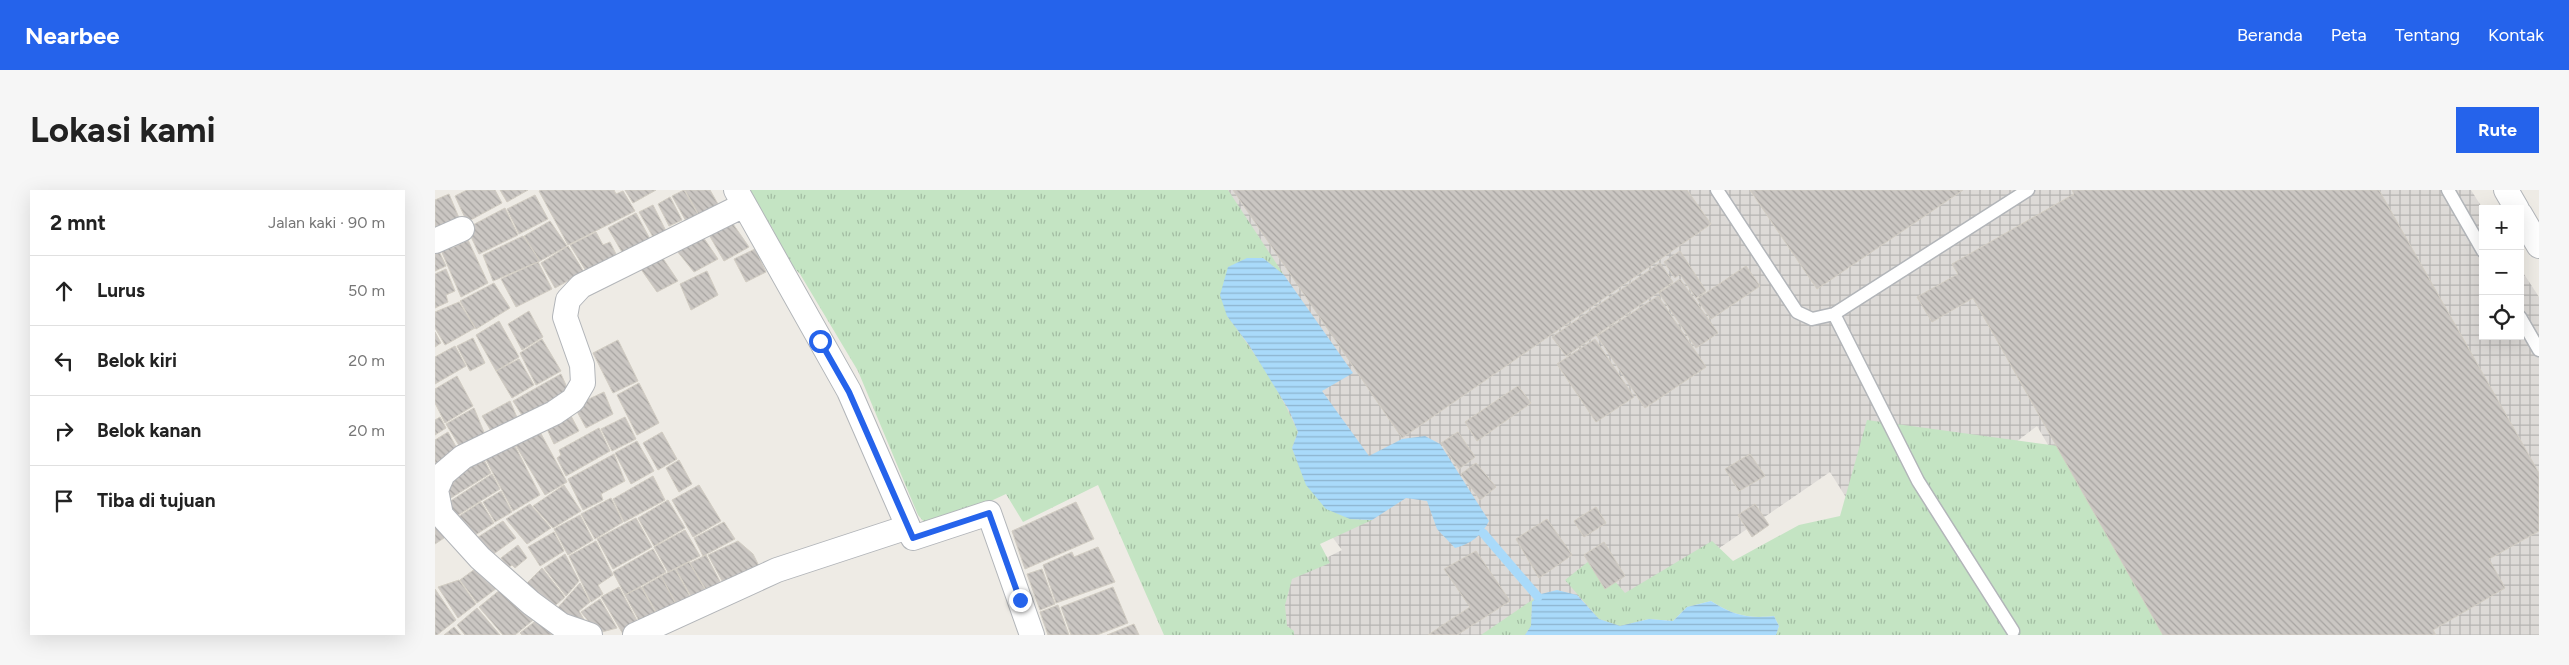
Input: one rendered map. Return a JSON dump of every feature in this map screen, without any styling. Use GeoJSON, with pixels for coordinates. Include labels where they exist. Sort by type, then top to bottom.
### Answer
{"type":"FeatureCollection","features":[{"type":"Feature","properties":{"kind":"street"},"geometry":{"type":"LineString","coordinates":[[2506,190],[2515,205]]}},
{"type":"Feature","properties":{"kind":"street"},"geometry":{"type":"LineString","coordinates":[[590,635],[561,625],[531,603],[480,558],[441,515],[436,490],[443,474],[463,458],[554,413],[573,400],[583,383],[582,365],[565,317],[568,300],[581,286],[740,197],[849,392],[913,538],[989,513],[1032,635]]}},
{"type":"Feature","properties":{"kind":"street"},"geometry":{"type":"LineString","coordinates":[[2524,221],[2539,246]]}},
{"type":"Feature","properties":{"kind":"street"},"geometry":{"type":"LineString","coordinates":[[435,241],[461,229]]}},
{"type":"Feature","properties":{"kind":"street"},"geometry":{"type":"LineString","coordinates":[[635,635],[777,570],[907,527]]}},
{"type":"Feature","properties":{"kind":"lane"},"geometry":{"type":"LineString","coordinates":[[1717,190],[1797,312],[1812,319],[1834,314],[2028,190]]}},
{"type":"Feature","properties":{"kind":"lane"},"geometry":{"type":"LineString","coordinates":[[2448,190],[2482,250]]}},
{"type":"Feature","properties":{"kind":"lane"},"geometry":{"type":"LineString","coordinates":[[1834,314],[1918,481],[2013,631]]}},
{"type":"Feature","properties":{"kind":"lane"},"geometry":{"type":"LineString","coordinates":[[2524,324],[2539,350]]}},
{"type":"Feature","properties":{"kind":"shaded area"},"geometry":{"type":"Polygon","coordinates":[[[1194,190],[2471,190],[2480,205],[2479,340],[2524,340],[2524,274],[2539,297],[2539,635],[2159,635],[2037,426],[1879,550],[1830,472],[1632,608],[1647,635],[1266,635],[1245,599],[1342,550],[1155,300],[1194,190]]]}},
{"type":"Feature","properties":{"kind":"green space"},"geometry":{"type":"Polygon","coordinates":[[[745,190],[1228,190],[1284,275],[1263,258],[1227,316],[1266,372],[1291,417],[1298,432],[1292,448],[1299,466],[1350,519],[1372,520],[1320,544],[1330,563],[1292,579],[1285,605],[1287,626],[1294,631],[1294,635],[1164,635],[1098,485],[1023,522],[1006,494],[930,529],[918,515],[858,371],[800,274],[774,247],[773,229],[745,190]]]}},
{"type":"Feature","properties":{"kind":"green space"},"geometry":{"type":"Polygon","coordinates":[[[1867,420],[2058,446],[2168,635],[1776,635],[1779,626],[1774,616],[1756,617],[1741,615],[1726,610],[1711,601],[1687,607],[1673,621],[1649,619],[1620,626],[1599,619],[1565,580],[1594,557],[1625,593],[1712,541],[1733,561],[1799,525],[1840,516],[1867,420]]]}},
{"type":"Feature","properties":{"kind":"green space"},"geometry":{"type":"Polygon","coordinates":[[[1541,594],[1532,602],[1531,626],[1525,635],[1481,635],[1541,594]]]}},
{"type":"Feature","properties":{"kind":"water"},"geometry":{"type":"Polygon","coordinates":[[[1247,258],[1263,258],[1284,275],[1353,373],[1322,391],[1369,456],[1402,439],[1425,436],[1440,444],[1489,521],[1483,531],[1475,538],[1455,548],[1437,529],[1427,501],[1406,498],[1372,520],[1350,519],[1326,509],[1306,485],[1292,448],[1298,432],[1289,410],[1249,345],[1227,316],[1220,295],[1228,267],[1247,258]]]}},
{"type":"Feature","properties":{"kind":"water"},"geometry":{"type":"Polygon","coordinates":[[[1557,590],[1577,595],[1599,619],[1620,626],[1649,619],[1673,621],[1687,607],[1711,601],[1726,610],[1741,615],[1756,617],[1774,616],[1779,626],[1776,635],[1525,635],[1531,626],[1532,602],[1541,594],[1557,590]]]}},
{"type":"Feature","properties":{"kind":"building"},"geometry":{"type":"Polygon","coordinates":[[[467,190],[495,190],[502,203],[467,222],[455,196],[467,190]]]}},
{"type":"Feature","properties":{"kind":"building"},"geometry":{"type":"Polygon","coordinates":[[[500,190],[528,190],[507,202],[500,190]]]}},
{"type":"Feature","properties":{"kind":"building"},"geometry":{"type":"Polygon","coordinates":[[[614,190],[616,194],[623,191],[635,211],[568,245],[539,191],[614,190]]]}},
{"type":"Feature","properties":{"kind":"building"},"geometry":{"type":"Polygon","coordinates":[[[625,190],[656,190],[633,203],[625,190]]]}},
{"type":"Feature","properties":{"kind":"building"},"geometry":{"type":"Polygon","coordinates":[[[684,190],[699,216],[687,223],[672,196],[684,190]]]}},
{"type":"Feature","properties":{"kind":"building"},"geometry":{"type":"Polygon","coordinates":[[[685,190],[710,190],[718,204],[699,215],[685,190]]]}},
{"type":"Feature","properties":{"kind":"building"},"geometry":{"type":"Polygon","coordinates":[[[1233,190],[1687,190],[1711,224],[1402,438],[1233,190]]]}},
{"type":"Feature","properties":{"kind":"building"},"geometry":{"type":"Polygon","coordinates":[[[1750,190],[1963,190],[1817,289],[1750,190]]]}},
{"type":"Feature","properties":{"kind":"building"},"geometry":{"type":"Polygon","coordinates":[[[2072,190],[2379,190],[2539,473],[2539,531],[2489,559],[2505,588],[2433,630],[2436,635],[2163,635],[1973,298],[1932,322],[1917,297],[1958,274],[1952,264],[2074,194],[2072,190]]]}},
{"type":"Feature","properties":{"kind":"building"},"geometry":{"type":"Polygon","coordinates":[[[449,194],[462,225],[435,237],[435,200],[449,194]]]}},
{"type":"Feature","properties":{"kind":"building"},"geometry":{"type":"Polygon","coordinates":[[[535,195],[548,219],[519,234],[507,209],[535,195]]]}},
{"type":"Feature","properties":{"kind":"building"},"geometry":{"type":"Polygon","coordinates":[[[670,197],[682,220],[669,226],[658,204],[670,197]]]}},
{"type":"Feature","properties":{"kind":"building"},"geometry":{"type":"Polygon","coordinates":[[[653,205],[666,231],[653,237],[639,212],[653,205]]]}},
{"type":"Feature","properties":{"kind":"building"},"geometry":{"type":"Polygon","coordinates":[[[505,208],[518,235],[479,254],[467,228],[505,208]]]}},
{"type":"Feature","properties":{"kind":"building"},"geometry":{"type":"Polygon","coordinates":[[[636,213],[650,239],[623,254],[608,228],[636,213]]]}},
{"type":"Feature","properties":{"kind":"building"},"geometry":{"type":"Polygon","coordinates":[[[550,221],[567,246],[540,261],[524,236],[550,221]]]}},
{"type":"Feature","properties":{"kind":"building"},"geometry":{"type":"Polygon","coordinates":[[[731,221],[749,247],[724,261],[708,233],[731,221]]]}},
{"type":"Feature","properties":{"kind":"building"},"geometry":{"type":"Polygon","coordinates":[[[596,232],[603,245],[610,242],[617,256],[586,271],[570,245],[596,232]]]}},
{"type":"Feature","properties":{"kind":"building"},"geometry":{"type":"Polygon","coordinates":[[[701,234],[718,259],[694,272],[677,251],[701,234]]]}},
{"type":"Feature","properties":{"kind":"building"},"geometry":{"type":"Polygon","coordinates":[[[523,236],[540,261],[493,281],[483,255],[523,236]]]}},
{"type":"Feature","properties":{"kind":"building"},"geometry":{"type":"Polygon","coordinates":[[[448,238],[452,248],[468,240],[488,283],[461,297],[438,243],[448,238]]]}},
{"type":"Feature","properties":{"kind":"building"},"geometry":{"type":"Polygon","coordinates":[[[435,246],[446,266],[435,271],[435,246]]]}},
{"type":"Feature","properties":{"kind":"building"},"geometry":{"type":"Polygon","coordinates":[[[568,246],[584,272],[555,288],[541,263],[568,246]]]}},
{"type":"Feature","properties":{"kind":"building"},"geometry":{"type":"Polygon","coordinates":[[[755,249],[766,272],[746,282],[734,259],[755,249]]]}},
{"type":"Feature","properties":{"kind":"building"},"geometry":{"type":"Polygon","coordinates":[[[1680,251],[1706,291],[1696,298],[1680,274],[1675,278],[1664,262],[1680,251]]]}},
{"type":"Feature","properties":{"kind":"building"},"geometry":{"type":"Polygon","coordinates":[[[660,254],[678,281],[657,292],[638,265],[660,254]]]}},
{"type":"Feature","properties":{"kind":"building"},"geometry":{"type":"Polygon","coordinates":[[[538,262],[552,289],[516,307],[501,279],[538,262]]]}},
{"type":"Feature","properties":{"kind":"building"},"geometry":{"type":"Polygon","coordinates":[[[1660,263],[1673,282],[1566,356],[1552,337],[1660,263]]]}},
{"type":"Feature","properties":{"kind":"building"},"geometry":{"type":"Polygon","coordinates":[[[1746,266],[1760,286],[1711,319],[1697,299],[1746,266]]]}},
{"type":"Feature","properties":{"kind":"building"},"geometry":{"type":"Polygon","coordinates":[[[446,269],[455,291],[446,295],[448,302],[435,308],[435,274],[446,269]]]}},
{"type":"Feature","properties":{"kind":"building"},"geometry":{"type":"Polygon","coordinates":[[[707,271],[718,295],[691,310],[680,284],[707,271]]]}},
{"type":"Feature","properties":{"kind":"building"},"geometry":{"type":"Polygon","coordinates":[[[1680,279],[1718,333],[1696,348],[1659,293],[1680,279]]]}},
{"type":"Feature","properties":{"kind":"building"},"geometry":{"type":"Polygon","coordinates":[[[494,283],[510,308],[476,329],[460,301],[494,283]]]}},
{"type":"Feature","properties":{"kind":"building"},"geometry":{"type":"Polygon","coordinates":[[[1658,296],[1706,367],[1645,408],[1597,336],[1658,296]]]}},
{"type":"Feature","properties":{"kind":"building"},"geometry":{"type":"Polygon","coordinates":[[[459,302],[475,328],[445,345],[435,328],[435,312],[459,302]]]}},
{"type":"Feature","properties":{"kind":"building"},"geometry":{"type":"Polygon","coordinates":[[[529,311],[543,337],[522,350],[508,324],[529,311]]]}},
{"type":"Feature","properties":{"kind":"building"},"geometry":{"type":"Polygon","coordinates":[[[499,321],[519,357],[496,371],[476,335],[499,321]]]}},
{"type":"Feature","properties":{"kind":"building"},"geometry":{"type":"Polygon","coordinates":[[[435,332],[441,343],[435,347],[435,332]]]}},
{"type":"Feature","properties":{"kind":"building"},"geometry":{"type":"Polygon","coordinates":[[[473,338],[485,363],[470,371],[457,346],[473,338]]]}},
{"type":"Feature","properties":{"kind":"building"},"geometry":{"type":"Polygon","coordinates":[[[542,339],[561,371],[536,385],[520,353],[542,339]]]}},
{"type":"Feature","properties":{"kind":"building"},"geometry":{"type":"Polygon","coordinates":[[[1595,339],[1634,397],[1596,422],[1557,364],[1595,339]]]}},
{"type":"Feature","properties":{"kind":"building"},"geometry":{"type":"Polygon","coordinates":[[[618,340],[638,381],[613,393],[593,353],[618,340]]]}},
{"type":"Feature","properties":{"kind":"building"},"geometry":{"type":"Polygon","coordinates":[[[455,346],[466,366],[435,384],[435,357],[455,346]]]}},
{"type":"Feature","properties":{"kind":"building"},"geometry":{"type":"Polygon","coordinates":[[[519,359],[534,385],[512,398],[496,371],[519,359]]]}},
{"type":"Feature","properties":{"kind":"building"},"geometry":{"type":"Polygon","coordinates":[[[561,374],[569,392],[525,420],[513,401],[561,374]]]}},
{"type":"Feature","properties":{"kind":"building"},"geometry":{"type":"Polygon","coordinates":[[[457,376],[473,406],[445,423],[435,403],[435,389],[457,376]]]}},
{"type":"Feature","properties":{"kind":"building"},"geometry":{"type":"Polygon","coordinates":[[[639,383],[659,423],[637,435],[617,395],[639,383]]]}},
{"type":"Feature","properties":{"kind":"building"},"geometry":{"type":"Polygon","coordinates":[[[1518,386],[1531,403],[1477,441],[1465,422],[1518,386]]]}},
{"type":"Feature","properties":{"kind":"building"},"geometry":{"type":"Polygon","coordinates":[[[604,392],[613,414],[586,428],[574,406],[604,392]]]}},
{"type":"Feature","properties":{"kind":"building"},"geometry":{"type":"Polygon","coordinates":[[[510,401],[519,422],[493,434],[482,416],[510,401]]]}},
{"type":"Feature","properties":{"kind":"building"},"geometry":{"type":"Polygon","coordinates":[[[474,408],[486,437],[463,452],[446,424],[474,408]]]}},
{"type":"Feature","properties":{"kind":"building"},"geometry":{"type":"Polygon","coordinates":[[[571,416],[579,431],[554,444],[547,429],[571,416]]]}},
{"type":"Feature","properties":{"kind":"building"},"geometry":{"type":"Polygon","coordinates":[[[440,417],[446,428],[435,435],[435,420],[440,417]]]}},
{"type":"Feature","properties":{"kind":"building"},"geometry":{"type":"Polygon","coordinates":[[[625,417],[636,439],[612,451],[601,429],[625,417]]]}},
{"type":"Feature","properties":{"kind":"building"},"geometry":{"type":"Polygon","coordinates":[[[599,428],[610,451],[566,476],[557,458],[561,455],[559,450],[599,428]]]}},
{"type":"Feature","properties":{"kind":"building"},"geometry":{"type":"Polygon","coordinates":[[[539,430],[567,482],[545,495],[515,444],[539,430]]]}},
{"type":"Feature","properties":{"kind":"building"},"geometry":{"type":"Polygon","coordinates":[[[448,432],[460,454],[435,474],[435,440],[448,432]]]}},
{"type":"Feature","properties":{"kind":"building"},"geometry":{"type":"Polygon","coordinates":[[[662,432],[677,459],[658,470],[643,443],[662,432]]]}},
{"type":"Feature","properties":{"kind":"building"},"geometry":{"type":"Polygon","coordinates":[[[1458,432],[1475,457],[1459,469],[1441,443],[1458,432]]]}},
{"type":"Feature","properties":{"kind":"building"},"geometry":{"type":"Polygon","coordinates":[[[637,441],[654,471],[631,484],[615,453],[637,441]]]}},
{"type":"Feature","properties":{"kind":"building"},"geometry":{"type":"Polygon","coordinates":[[[513,442],[540,495],[513,511],[485,458],[513,442]]]}},
{"type":"Feature","properties":{"kind":"building"},"geometry":{"type":"Polygon","coordinates":[[[614,454],[625,481],[601,494],[603,500],[583,510],[568,479],[614,454]]]}},
{"type":"Feature","properties":{"kind":"building"},"geometry":{"type":"Polygon","coordinates":[[[1750,454],[1765,476],[1739,491],[1725,469],[1750,454]]]}},
{"type":"Feature","properties":{"kind":"building"},"geometry":{"type":"Polygon","coordinates":[[[482,456],[491,473],[446,501],[443,483],[482,456]]]}},
{"type":"Feature","properties":{"kind":"building"},"geometry":{"type":"Polygon","coordinates":[[[679,460],[692,484],[679,492],[666,468],[679,460]]]}},
{"type":"Feature","properties":{"kind":"building"},"geometry":{"type":"Polygon","coordinates":[[[1476,463],[1496,487],[1480,500],[1461,474],[1476,463]]]}},
{"type":"Feature","properties":{"kind":"building"},"geometry":{"type":"Polygon","coordinates":[[[492,474],[500,489],[447,522],[443,506],[492,474]]]}},
{"type":"Feature","properties":{"kind":"building"},"geometry":{"type":"Polygon","coordinates":[[[653,476],[665,500],[624,522],[613,499],[653,476]]]}},
{"type":"Feature","properties":{"kind":"building"},"geometry":{"type":"Polygon","coordinates":[[[564,485],[581,511],[553,528],[533,506],[564,485]]]}},
{"type":"Feature","properties":{"kind":"building"},"geometry":{"type":"Polygon","coordinates":[[[699,485],[721,521],[693,537],[672,500],[699,485]]]}},
{"type":"Feature","properties":{"kind":"building"},"geometry":{"type":"Polygon","coordinates":[[[501,491],[512,512],[495,522],[483,502],[501,491]]]}},
{"type":"Feature","properties":{"kind":"building"},"geometry":{"type":"Polygon","coordinates":[[[611,498],[623,522],[595,539],[581,514],[611,498]]]}},
{"type":"Feature","properties":{"kind":"building"},"geometry":{"type":"Polygon","coordinates":[[[668,500],[685,528],[654,546],[638,518],[668,500]]]}},
{"type":"Feature","properties":{"kind":"building"},"geometry":{"type":"Polygon","coordinates":[[[481,502],[494,523],[469,539],[450,522],[481,502]]]}},
{"type":"Feature","properties":{"kind":"building"},"geometry":{"type":"Polygon","coordinates":[[[1076,502],[1094,539],[1025,569],[1012,531],[1076,502]]]}},
{"type":"Feature","properties":{"kind":"building"},"geometry":{"type":"Polygon","coordinates":[[[530,504],[551,528],[527,544],[506,519],[530,504]]]}},
{"type":"Feature","properties":{"kind":"building"},"geometry":{"type":"Polygon","coordinates":[[[1755,504],[1769,525],[1752,537],[1738,515],[1755,504]]]}},
{"type":"Feature","properties":{"kind":"building"},"geometry":{"type":"Polygon","coordinates":[[[1596,507],[1606,523],[1584,537],[1574,521],[1596,507]]]}},
{"type":"Feature","properties":{"kind":"building"},"geometry":{"type":"Polygon","coordinates":[[[580,515],[593,540],[568,555],[554,529],[580,515]]]}},
{"type":"Feature","properties":{"kind":"building"},"geometry":{"type":"Polygon","coordinates":[[[636,518],[652,547],[613,569],[597,539],[636,518]]]}},
{"type":"Feature","properties":{"kind":"building"},"geometry":{"type":"Polygon","coordinates":[[[1547,519],[1572,555],[1539,578],[1516,539],[1547,519]]]}},
{"type":"Feature","properties":{"kind":"building"},"geometry":{"type":"Polygon","coordinates":[[[503,521],[516,538],[488,558],[469,543],[503,521]]]}},
{"type":"Feature","properties":{"kind":"building"},"geometry":{"type":"Polygon","coordinates":[[[724,522],[735,539],[703,556],[694,538],[724,522]]]}},
{"type":"Feature","properties":{"kind":"building"},"geometry":{"type":"Polygon","coordinates":[[[435,523],[450,534],[435,544],[435,523]]]}},
{"type":"Feature","properties":{"kind":"building"},"geometry":{"type":"Polygon","coordinates":[[[685,530],[700,556],[668,572],[654,547],[685,530]]]}},
{"type":"Feature","properties":{"kind":"building"},"geometry":{"type":"Polygon","coordinates":[[[554,532],[564,551],[540,566],[528,547],[554,532]]]}},
{"type":"Feature","properties":{"kind":"building"},"geometry":{"type":"Polygon","coordinates":[[[596,541],[613,575],[598,585],[603,594],[591,602],[569,556],[596,541]]]}},
{"type":"Feature","properties":{"kind":"building"},"geometry":{"type":"Polygon","coordinates":[[[738,541],[753,554],[763,574],[727,590],[708,555],[738,541]]]}},
{"type":"Feature","properties":{"kind":"building"},"geometry":{"type":"Polygon","coordinates":[[[1604,542],[1625,576],[1605,589],[1584,555],[1604,542]]]}},
{"type":"Feature","properties":{"kind":"building"},"geometry":{"type":"Polygon","coordinates":[[[518,545],[527,558],[515,568],[512,565],[508,568],[501,558],[518,545]]]}},
{"type":"Feature","properties":{"kind":"building"},"geometry":{"type":"Polygon","coordinates":[[[1098,547],[1115,582],[1056,603],[1043,565],[1072,552],[1074,557],[1098,547]]]}},
{"type":"Feature","properties":{"kind":"building"},"geometry":{"type":"Polygon","coordinates":[[[653,549],[666,572],[625,595],[613,572],[653,549]]]}},
{"type":"Feature","properties":{"kind":"building"},"geometry":{"type":"Polygon","coordinates":[[[1476,551],[1510,601],[1457,635],[1428,635],[1470,607],[1444,569],[1476,551]]]}},
{"type":"Feature","properties":{"kind":"building"},"geometry":{"type":"Polygon","coordinates":[[[565,554],[579,581],[566,596],[544,568],[565,554]]]}},
{"type":"Feature","properties":{"kind":"building"},"geometry":{"type":"Polygon","coordinates":[[[706,555],[725,591],[711,598],[690,563],[706,555]]]}},
{"type":"Feature","properties":{"kind":"building"},"geometry":{"type":"Polygon","coordinates":[[[689,562],[710,598],[696,605],[676,569],[689,562]]]}},
{"type":"Feature","properties":{"kind":"building"},"geometry":{"type":"Polygon","coordinates":[[[479,566],[497,588],[477,603],[460,580],[479,566]]]}},
{"type":"Feature","properties":{"kind":"building"},"geometry":{"type":"Polygon","coordinates":[[[542,568],[565,597],[550,610],[527,583],[542,568]]]}},
{"type":"Feature","properties":{"kind":"building"},"geometry":{"type":"Polygon","coordinates":[[[675,569],[692,600],[678,607],[661,576],[675,569]]]}},
{"type":"Feature","properties":{"kind":"building"},"geometry":{"type":"Polygon","coordinates":[[[1042,569],[1055,604],[1040,610],[1027,574],[1042,569]]]}},
{"type":"Feature","properties":{"kind":"building"},"geometry":{"type":"Polygon","coordinates":[[[661,576],[680,612],[662,622],[642,587],[661,576]]]}},
{"type":"Feature","properties":{"kind":"building"},"geometry":{"type":"Polygon","coordinates":[[[459,580],[476,604],[458,618],[438,587],[459,580]]]}},
{"type":"Feature","properties":{"kind":"building"},"geometry":{"type":"Polygon","coordinates":[[[580,583],[590,602],[579,611],[586,623],[554,612],[580,583]]]}},
{"type":"Feature","properties":{"kind":"building"},"geometry":{"type":"Polygon","coordinates":[[[506,585],[538,616],[515,635],[503,635],[479,607],[506,585]]]}},
{"type":"Feature","properties":{"kind":"building"},"geometry":{"type":"Polygon","coordinates":[[[619,587],[641,628],[623,634],[601,597],[619,587]]]}},
{"type":"Feature","properties":{"kind":"building"},"geometry":{"type":"Polygon","coordinates":[[[641,587],[661,622],[643,628],[625,595],[641,587]]]}},
{"type":"Feature","properties":{"kind":"building"},"geometry":{"type":"Polygon","coordinates":[[[1113,587],[1128,623],[1097,635],[1071,635],[1061,607],[1113,587]]]}},
{"type":"Feature","properties":{"kind":"building"},"geometry":{"type":"Polygon","coordinates":[[[435,589],[456,620],[437,635],[435,635],[435,589]]]}},
{"type":"Feature","properties":{"kind":"building"},"geometry":{"type":"Polygon","coordinates":[[[600,599],[617,628],[598,633],[581,612],[600,599]]]}},
{"type":"Feature","properties":{"kind":"building"},"geometry":{"type":"Polygon","coordinates":[[[1058,605],[1069,635],[1048,635],[1040,612],[1058,605]]]}},
{"type":"Feature","properties":{"kind":"building"},"geometry":{"type":"Polygon","coordinates":[[[477,608],[500,635],[465,635],[457,625],[477,608]]]}},
{"type":"Feature","properties":{"kind":"building"},"geometry":{"type":"Polygon","coordinates":[[[542,616],[557,635],[522,635],[520,633],[542,616]]]}},
{"type":"Feature","properties":{"kind":"building"},"geometry":{"type":"Polygon","coordinates":[[[1134,624],[1139,635],[1107,635],[1134,624]]]}},
{"type":"Feature","properties":{"kind":"building"},"geometry":{"type":"Polygon","coordinates":[[[454,627],[461,635],[444,635],[454,627]]]}},
{"type":"Feature","properties":{"kind":"waterway"},"geometry":{"type":"LineString","coordinates":[[1483,533],[1538,597]]}},
{"type":"Feature","properties":{"kind":"route"},"geometry":{"type":"LineString","coordinates":[[820,341],[849,392],[913,538],[989,513],[1020,600]]}}]}
